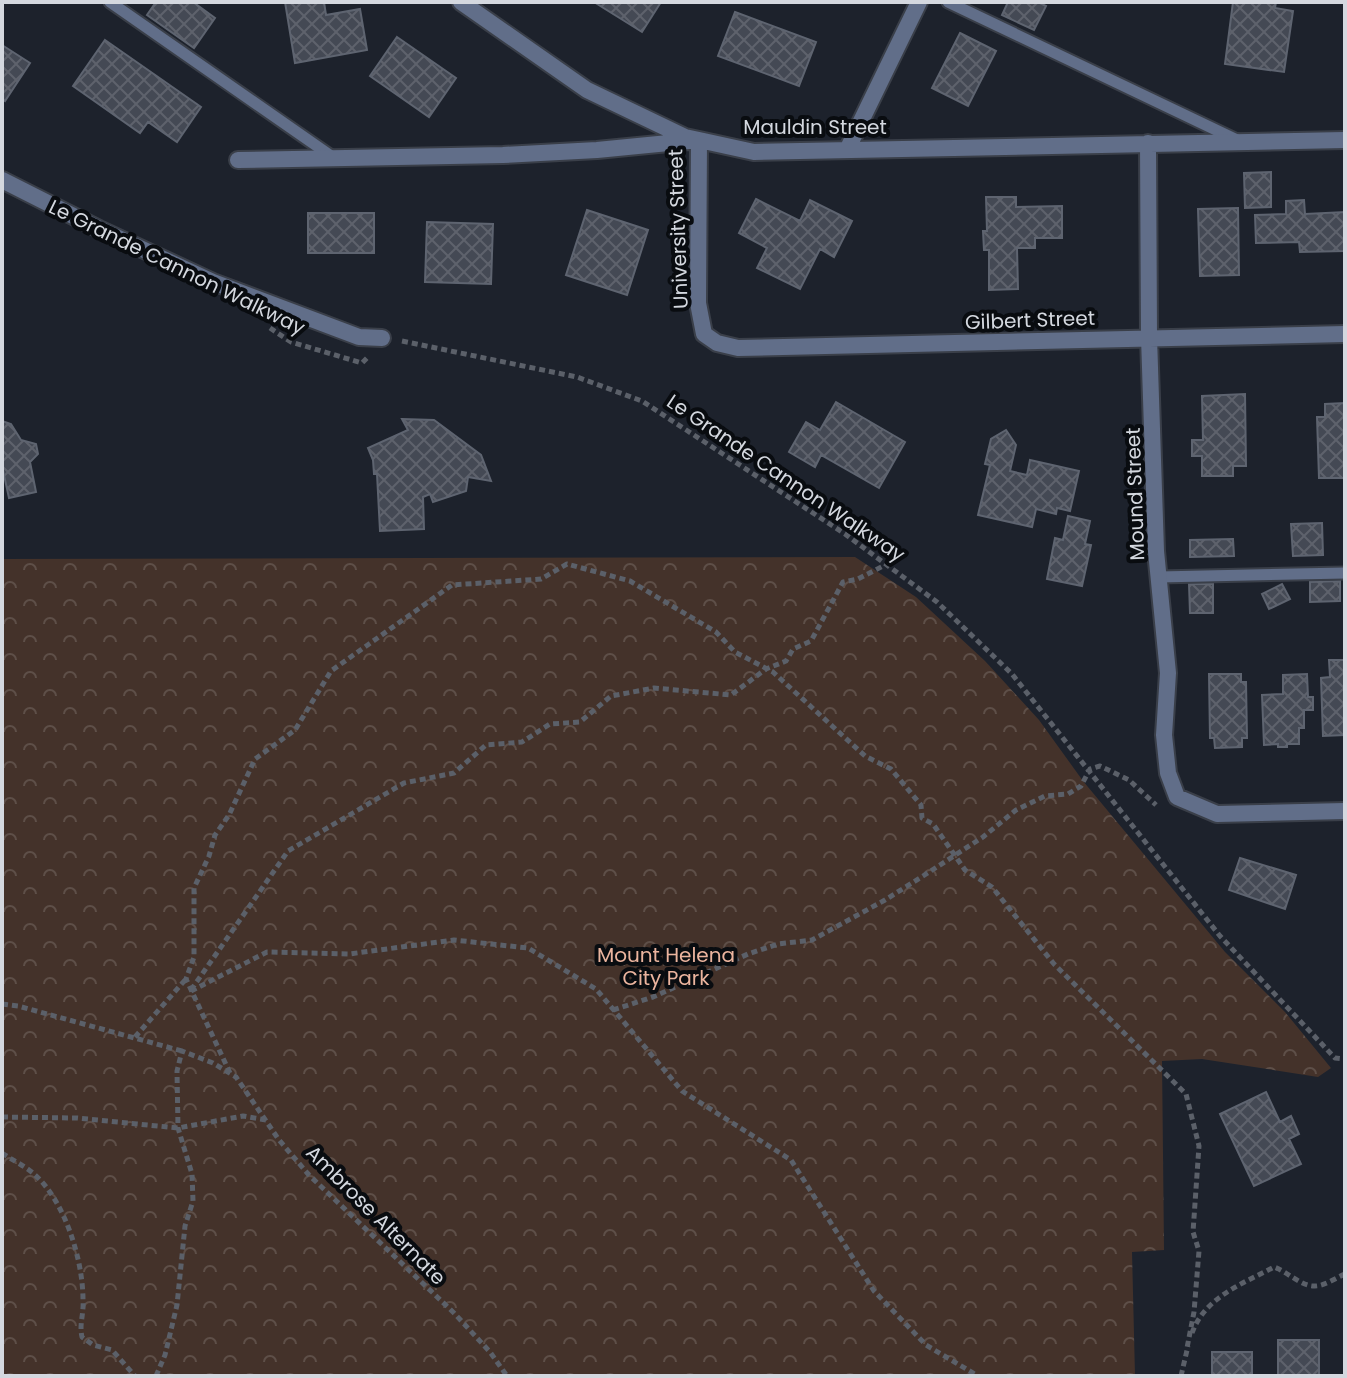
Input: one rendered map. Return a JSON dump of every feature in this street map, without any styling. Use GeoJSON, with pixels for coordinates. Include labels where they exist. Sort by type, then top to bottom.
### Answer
{"type":"FeatureCollection","features":[{"type":"Feature","properties":{"kind":"street","name":"University Street"},"geometry":{"type":"LineString","coordinates":[[461,2],[587,90],[685,137],[699,140],[698,303],[704,334],[717,343]]}},
{"type":"Feature","properties":{"kind":"street"},"geometry":{"type":"LineString","coordinates":[[848,148],[919,2]]}},
{"type":"Feature","properties":{"kind":"street","name":"Mauldin Street"},"geometry":{"type":"LineString","coordinates":[[238,160],[503,155],[699,140],[754,152],[1345,140]]}},
{"type":"Feature","properties":{"kind":"street","name":"Mound Street"},"geometry":{"type":"LineString","coordinates":[[1148,143],[1149,337],[1159,577],[1168,673],[1164,735],[1168,773],[1177,797]]}},
{"type":"Feature","properties":{"kind":"street"},"geometry":{"type":"LineString","coordinates":[[2,180],[213,282],[359,337],[382,338]]}},
{"type":"Feature","properties":{"kind":"street","name":"Gilbert Street"},"geometry":{"type":"LineString","coordinates":[[717,343],[738,348],[1345,334]]}},
{"type":"Feature","properties":{"kind":"street"},"geometry":{"type":"LineString","coordinates":[[1177,797],[1217,814],[1345,811]]}},
{"type":"Feature","properties":{"kind":"lane"},"geometry":{"type":"LineString","coordinates":[[110,2],[334,159]]}},
{"type":"Feature","properties":{"kind":"lane"},"geometry":{"type":"LineString","coordinates":[[948,2],[1241,142]]}},
{"type":"Feature","properties":{"kind":"lane"},"geometry":{"type":"LineString","coordinates":[[1159,577],[1345,573]]}},
{"type":"Feature","properties":{"kind":"path","name":"Le Grande Cannon Walkway"},"geometry":{"type":"LineString","coordinates":[[266,325],[291,342],[362,363],[382,338],[577,377],[642,401],[845,534],[937,602],[1012,674],[1220,936],[1335,1058],[1345,1059]]}},
{"type":"Feature","properties":{"kind":"path"},"geometry":{"type":"LineString","coordinates":[[135,1037],[186,979],[194,957],[194,888],[215,835],[229,815],[255,759],[295,730],[331,671],[452,585],[541,579],[567,564],[630,581],[716,632],[735,652],[773,672],[865,756],[891,769],[921,805],[922,818],[933,824],[965,870],[992,887],[1054,964],[1186,1094],[1199,1146],[1193,1232],[1199,1251],[1181,1376]]}},
{"type":"Feature","properties":{"kind":"path"},"geometry":{"type":"LineString","coordinates":[[191,991],[288,851],[404,783],[454,773],[486,745],[522,742],[550,724],[580,722],[611,696],[654,688],[731,695],[766,669],[786,661],[793,649],[811,641],[843,582],[858,579],[886,565]]}},
{"type":"Feature","properties":{"kind":"path"},"geometry":{"type":"LineString","coordinates":[[613,1010],[653,997],[748,954],[778,944],[812,940],[885,900],[983,837],[1016,810],[1045,796],[1068,794],[1081,786],[1090,769],[1100,766],[1129,780],[1161,807],[1177,797]]}},
{"type":"Feature","properties":{"kind":"path"},"geometry":{"type":"LineString","coordinates":[[191,991],[267,952],[349,954],[454,940],[528,948],[596,989],[682,1091],[791,1160],[874,1291],[926,1345],[978,1376]]}},
{"type":"Feature","properties":{"kind":"path"},"geometry":{"type":"LineString","coordinates":[[186,979],[230,1073]]}},
{"type":"Feature","properties":{"kind":"path","name":"Ambrose Alternate"},"geometry":{"type":"LineString","coordinates":[[2,1004],[182,1051],[213,1063],[236,1077],[309,1175],[454,1313],[490,1352],[507,1376]]}},
{"type":"Feature","properties":{"kind":"path"},"geometry":{"type":"LineString","coordinates":[[156,1376],[165,1355],[177,1305],[185,1226],[193,1201],[192,1174],[178,1128],[177,1071],[182,1051]]}},
{"type":"Feature","properties":{"kind":"path"},"geometry":{"type":"LineString","coordinates":[[2,1117],[77,1118],[178,1128],[243,1116],[266,1120]]}},
{"type":"Feature","properties":{"kind":"path"},"geometry":{"type":"LineString","coordinates":[[2,1153],[34,1174],[50,1193],[73,1238],[83,1301],[82,1337],[93,1345],[112,1350],[135,1376]]}},
{"type":"Feature","properties":{"kind":"path"},"geometry":{"type":"LineString","coordinates":[[1187,1348],[1197,1319],[1218,1297],[1274,1267],[1288,1272],[1299,1282],[1315,1286],[1345,1274]]}},
{"type":"Feature","properties":{"kind":"green space","name":"Mount Helena City Park"},"geometry":{"type":"Polygon","coordinates":[[[855,557],[916,597],[985,661],[1039,720],[1083,781],[1225,952],[1285,1012],[1331,1068],[1318,1077],[1202,1059],[1162,1061],[1164,1250],[1132,1252],[1135,1376],[2,1376],[2,559],[855,557]]]}},
{"type":"Feature","properties":{"kind":"building"},"geometry":{"type":"Polygon","coordinates":[[[156,2],[193,2],[215,18],[194,48],[147,15],[156,2]]]}},
{"type":"Feature","properties":{"kind":"building"},"geometry":{"type":"Polygon","coordinates":[[[285,2],[324,2],[326,15],[360,9],[367,50],[295,63],[285,2]]]}},
{"type":"Feature","properties":{"kind":"building"},"geometry":{"type":"Polygon","coordinates":[[[594,2],[661,2],[642,32],[594,2]]]}},
{"type":"Feature","properties":{"kind":"building"},"geometry":{"type":"Polygon","coordinates":[[[1008,2],[1038,2],[1046,6],[1034,30],[1002,15],[1008,2]]]}},
{"type":"Feature","properties":{"kind":"building"},"geometry":{"type":"Polygon","coordinates":[[[1233,2],[1276,2],[1275,8],[1293,11],[1284,72],[1225,64],[1233,2]]]}},
{"type":"Feature","properties":{"kind":"building"},"geometry":{"type":"Polygon","coordinates":[[[735,12],[816,42],[799,86],[718,56],[735,12]]]}},
{"type":"Feature","properties":{"kind":"building"},"geometry":{"type":"Polygon","coordinates":[[[960,33],[996,51],[968,106],[932,88],[960,33]]]}},
{"type":"Feature","properties":{"kind":"building"},"geometry":{"type":"Polygon","coordinates":[[[397,37],[456,78],[429,117],[370,76],[397,37]]]}},
{"type":"Feature","properties":{"kind":"building"},"geometry":{"type":"Polygon","coordinates":[[[105,40],[201,107],[177,142],[148,122],[140,133],[73,86],[105,40]]]}},
{"type":"Feature","properties":{"kind":"building"},"geometry":{"type":"Polygon","coordinates":[[[2,45],[30,63],[5,101],[2,99],[2,45]]]}},
{"type":"Feature","properties":{"kind":"building"},"geometry":{"type":"Polygon","coordinates":[[[1271,172],[1271,207],[1245,208],[1244,173],[1271,172]]]}},
{"type":"Feature","properties":{"kind":"building"},"geometry":{"type":"Polygon","coordinates":[[[986,197],[1016,197],[1016,207],[1062,206],[1062,238],[1035,238],[1035,248],[1017,248],[1018,289],[989,290],[989,250],[984,250],[983,231],[987,231],[986,197]]]}},
{"type":"Feature","properties":{"kind":"building"},"geometry":{"type":"Polygon","coordinates":[[[756,199],[800,221],[810,200],[852,221],[834,257],[820,249],[800,289],[757,268],[767,248],[739,233],[756,199]]]}},
{"type":"Feature","properties":{"kind":"building"},"geometry":{"type":"Polygon","coordinates":[[[1304,200],[1305,214],[1345,212],[1345,251],[1300,252],[1299,242],[1256,243],[1255,215],[1286,214],[1286,201],[1304,200]]]}},
{"type":"Feature","properties":{"kind":"building"},"geometry":{"type":"Polygon","coordinates":[[[1238,208],[1239,275],[1200,276],[1198,209],[1238,208]]]}},
{"type":"Feature","properties":{"kind":"building"},"geometry":{"type":"Polygon","coordinates":[[[587,210],[648,230],[627,295],[566,275],[587,210]]]}},
{"type":"Feature","properties":{"kind":"building"},"geometry":{"type":"Polygon","coordinates":[[[308,213],[374,213],[374,253],[308,253],[308,213]]]}},
{"type":"Feature","properties":{"kind":"building"},"geometry":{"type":"Polygon","coordinates":[[[427,222],[493,224],[491,284],[425,282],[427,222]]]}},
{"type":"Feature","properties":{"kind":"building"},"geometry":{"type":"Polygon","coordinates":[[[1245,394],[1246,466],[1233,466],[1233,476],[1202,476],[1202,456],[1192,456],[1192,440],[1203,440],[1202,396],[1245,394]]]}},
{"type":"Feature","properties":{"kind":"building"},"geometry":{"type":"Polygon","coordinates":[[[836,402],[905,442],[879,488],[821,455],[815,467],[789,452],[806,422],[820,430],[836,402]]]}},
{"type":"Feature","properties":{"kind":"building"},"geometry":{"type":"Polygon","coordinates":[[[1345,403],[1345,478],[1319,478],[1317,417],[1325,417],[1325,404],[1345,403]]]}},
{"type":"Feature","properties":{"kind":"building"},"geometry":{"type":"Polygon","coordinates":[[[402,419],[434,420],[481,455],[491,481],[468,477],[466,491],[433,502],[430,494],[423,497],[424,529],[380,531],[377,474],[374,474],[368,448],[408,430],[402,419]]]}},
{"type":"Feature","properties":{"kind":"building"},"geometry":{"type":"Polygon","coordinates":[[[2,421],[11,424],[21,440],[36,444],[38,454],[30,462],[36,492],[9,498],[2,466],[2,421]]]}},
{"type":"Feature","properties":{"kind":"building"},"geometry":{"type":"Polygon","coordinates":[[[1006,430],[1016,445],[1010,471],[1027,475],[1030,460],[1079,471],[1070,511],[1057,508],[1056,514],[1036,509],[1032,527],[978,515],[990,465],[985,464],[991,439],[1006,430]]]}},
{"type":"Feature","properties":{"kind":"building"},"geometry":{"type":"Polygon","coordinates":[[[1068,516],[1090,521],[1085,544],[1091,545],[1082,586],[1047,579],[1055,538],[1063,540],[1068,516]]]}},
{"type":"Feature","properties":{"kind":"building"},"geometry":{"type":"Polygon","coordinates":[[[1322,523],[1323,555],[1293,556],[1291,524],[1322,523]]]}},
{"type":"Feature","properties":{"kind":"building"},"geometry":{"type":"Polygon","coordinates":[[[1233,539],[1234,556],[1190,557],[1190,540],[1233,539]]]}},
{"type":"Feature","properties":{"kind":"building"},"geometry":{"type":"Polygon","coordinates":[[[1340,581],[1340,601],[1310,602],[1310,582],[1340,581]]]}},
{"type":"Feature","properties":{"kind":"building"},"geometry":{"type":"Polygon","coordinates":[[[1189,584],[1213,584],[1213,613],[1190,613],[1189,584]]]}},
{"type":"Feature","properties":{"kind":"building"},"geometry":{"type":"Polygon","coordinates":[[[1282,584],[1290,599],[1269,609],[1262,594],[1282,584]]]}},
{"type":"Feature","properties":{"kind":"building"},"geometry":{"type":"Polygon","coordinates":[[[1329,660],[1345,660],[1345,735],[1323,736],[1321,678],[1330,677],[1329,660]]]}},
{"type":"Feature","properties":{"kind":"building"},"geometry":{"type":"Polygon","coordinates":[[[1209,674],[1241,674],[1241,682],[1246,682],[1247,738],[1242,738],[1242,747],[1215,748],[1214,738],[1210,738],[1209,674]]]}},
{"type":"Feature","properties":{"kind":"building"},"geometry":{"type":"Polygon","coordinates":[[[1307,674],[1308,697],[1313,697],[1313,710],[1304,710],[1304,728],[1299,728],[1299,744],[1287,744],[1287,747],[1264,745],[1262,695],[1283,694],[1283,675],[1307,674]]]}},
{"type":"Feature","properties":{"kind":"building"},"geometry":{"type":"Polygon","coordinates":[[[1240,858],[1296,875],[1285,909],[1229,890],[1240,858]]]}},
{"type":"Feature","properties":{"kind":"building"},"geometry":{"type":"Polygon","coordinates":[[[1266,1092],[1280,1122],[1291,1116],[1299,1134],[1289,1139],[1301,1164],[1254,1186],[1220,1114],[1266,1092]]]}},
{"type":"Feature","properties":{"kind":"building"},"geometry":{"type":"Polygon","coordinates":[[[1278,1340],[1319,1340],[1319,1376],[1278,1376],[1278,1340]]]}},
{"type":"Feature","properties":{"kind":"building"},"geometry":{"type":"Polygon","coordinates":[[[1212,1352],[1252,1352],[1252,1376],[1212,1376],[1212,1352]]]}}]}
